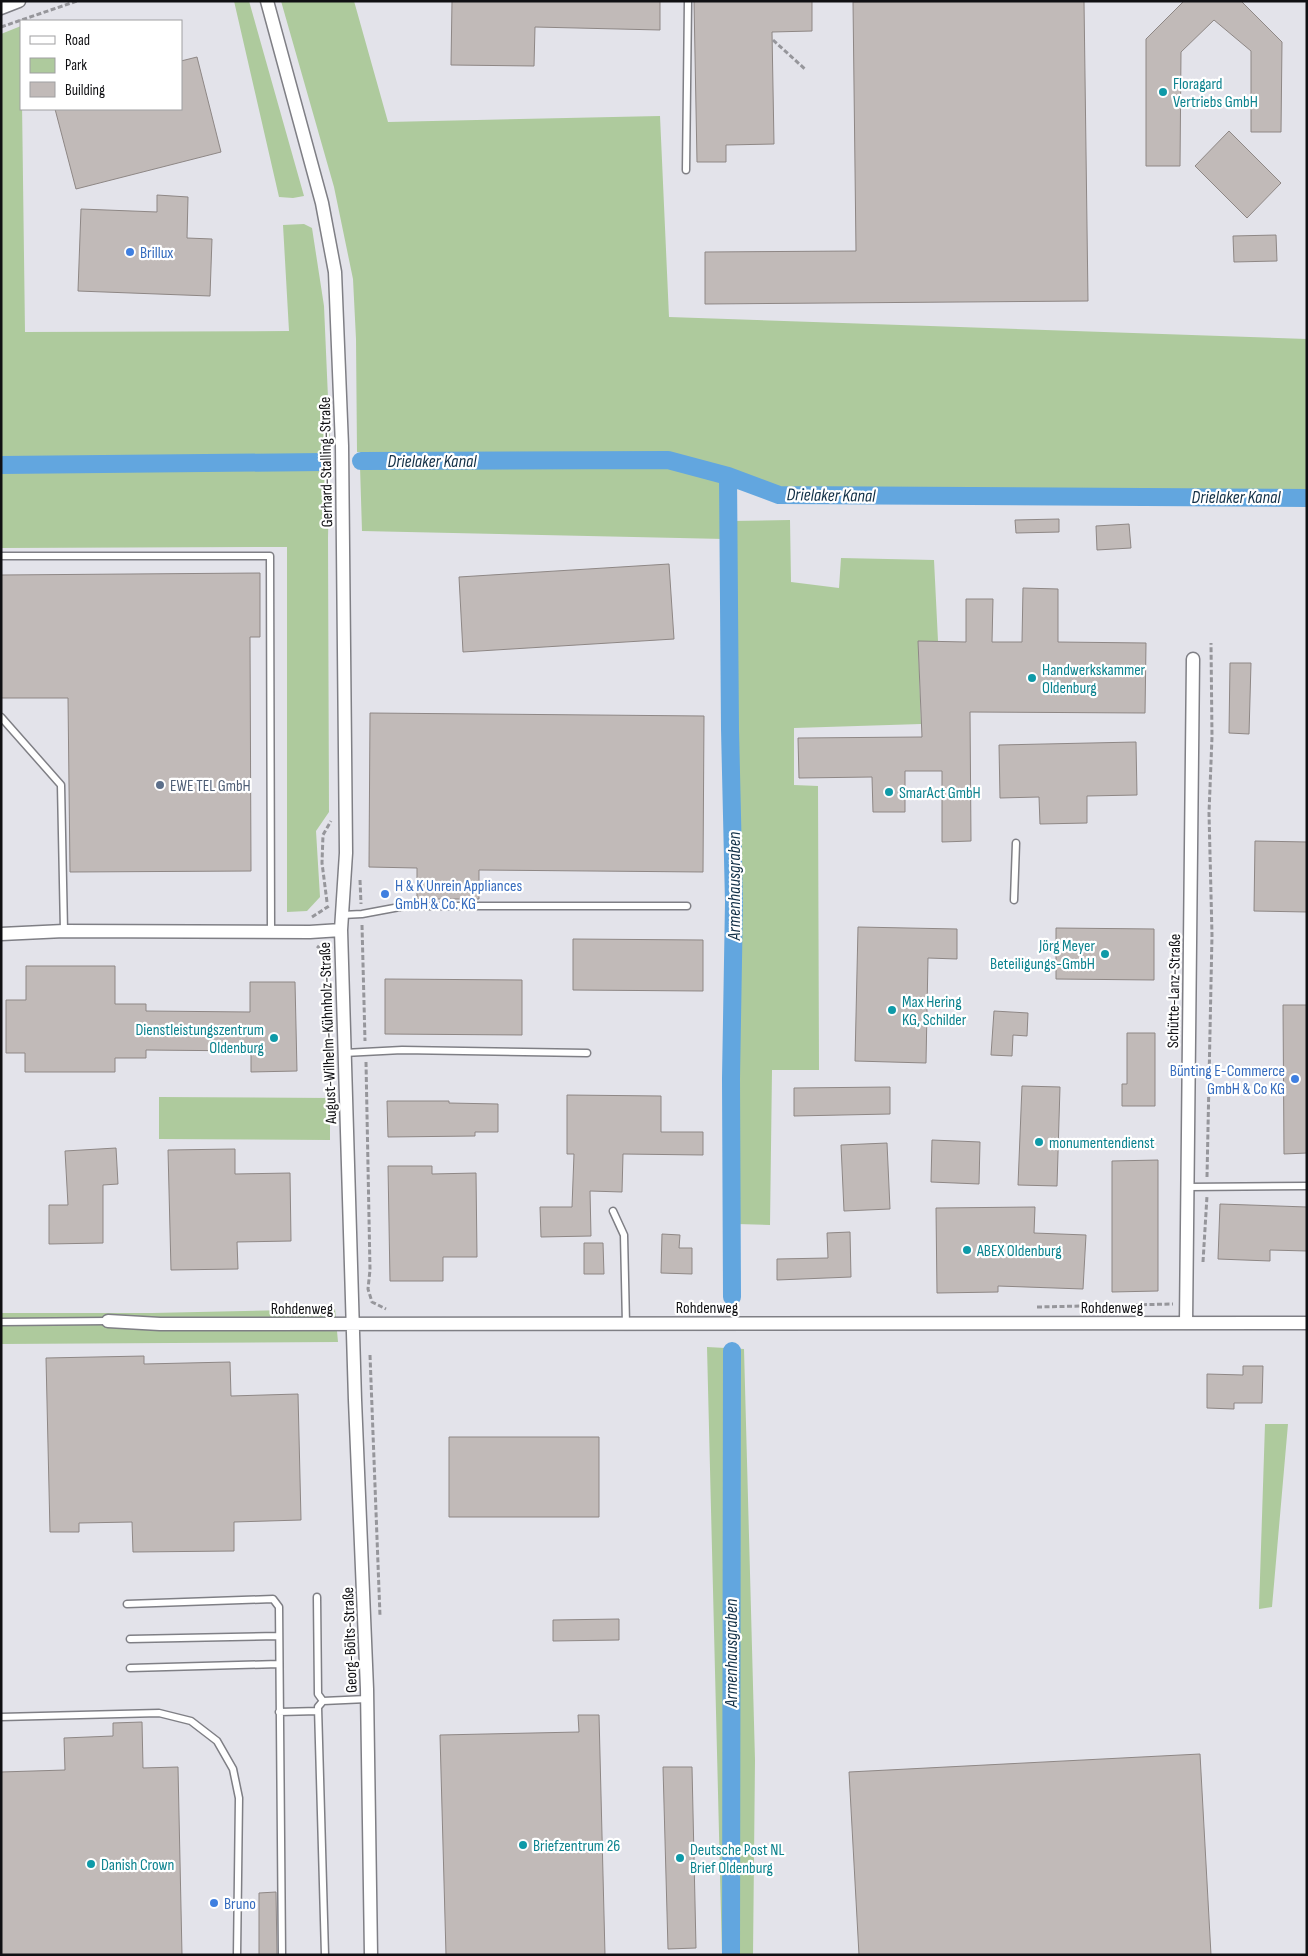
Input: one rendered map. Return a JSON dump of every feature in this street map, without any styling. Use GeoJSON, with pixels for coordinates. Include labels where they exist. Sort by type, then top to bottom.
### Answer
{"type":"FeatureCollection","features":[{"type":"Feature","properties":{"kind":"street"},"geometry":{"type":"LineString","coordinates":[[1,8],[19,1]]}},
{"type":"Feature","properties":{"kind":"street","name":"Gerhard-Stalling-Straße"},"geometry":{"type":"LineString","coordinates":[[267,1],[322,203],[335,272],[342,446],[346,853],[341,930]]}},
{"type":"Feature","properties":{"kind":"street","name":"Schütte-Lanz-Straße"},"geometry":{"type":"LineString","coordinates":[[1186,1323],[1193,659]]}},
{"type":"Feature","properties":{"kind":"street","name":"August-Wilhelm-Kühnholz-Straße"},"geometry":{"type":"LineString","coordinates":[[1,934],[64,931],[272,932],[341,930],[353,1324]]}},
{"type":"Feature","properties":{"kind":"street","name":"Rohdenweg"},"geometry":{"type":"LineString","coordinates":[[108,1321],[170,1324],[1307,1323]]}},
{"type":"Feature","properties":{"kind":"street","name":"Georg-Bölts-Straße"},"geometry":{"type":"LineString","coordinates":[[353,1324],[368,1698],[371,1955]]}},
{"type":"Feature","properties":{"kind":"lane"},"geometry":{"type":"LineString","coordinates":[[686,170],[688,1]]}},
{"type":"Feature","properties":{"kind":"lane"},"geometry":{"type":"LineString","coordinates":[[1,556],[270,556],[272,932]]}},
{"type":"Feature","properties":{"kind":"lane"},"geometry":{"type":"LineString","coordinates":[[1,717],[62,785],[64,931]]}},
{"type":"Feature","properties":{"kind":"lane"},"geometry":{"type":"LineString","coordinates":[[1014,900],[1016,843]]}},
{"type":"Feature","properties":{"kind":"lane"},"geometry":{"type":"LineString","coordinates":[[341,915],[362,914],[405,906],[687,906]]}},
{"type":"Feature","properties":{"kind":"lane"},"geometry":{"type":"LineString","coordinates":[[344,1053],[402,1050],[588,1053]]}},
{"type":"Feature","properties":{"kind":"lane"},"geometry":{"type":"LineString","coordinates":[[1188,1187],[1307,1186]]}},
{"type":"Feature","properties":{"kind":"lane"},"geometry":{"type":"LineString","coordinates":[[613,1211],[624,1235],[626,1324]]}},
{"type":"Feature","properties":{"kind":"lane"},"geometry":{"type":"LineString","coordinates":[[1,1322],[108,1321]]}},
{"type":"Feature","properties":{"kind":"lane"},"geometry":{"type":"LineString","coordinates":[[317,1597],[318,1694],[323,1701]]}},
{"type":"Feature","properties":{"kind":"lane"},"geometry":{"type":"LineString","coordinates":[[127,1604],[273,1599],[278,1607],[282,1955]]}},
{"type":"Feature","properties":{"kind":"lane"},"geometry":{"type":"LineString","coordinates":[[130,1639],[278,1636]]}},
{"type":"Feature","properties":{"kind":"lane"},"geometry":{"type":"LineString","coordinates":[[130,1668],[279,1664]]}},
{"type":"Feature","properties":{"kind":"lane"},"geometry":{"type":"LineString","coordinates":[[325,1955],[318,1707],[323,1701],[368,1698]]}},
{"type":"Feature","properties":{"kind":"lane"},"geometry":{"type":"LineString","coordinates":[[280,1712],[318,1710]]}},
{"type":"Feature","properties":{"kind":"lane"},"geometry":{"type":"LineString","coordinates":[[1,1717],[158,1713],[191,1721],[217,1741],[233,1769],[239,1798],[237,1955]]}},
{"type":"Feature","properties":{"kind":"path"},"geometry":{"type":"LineString","coordinates":[[21,20],[77,1]]}},
{"type":"Feature","properties":{"kind":"path"},"geometry":{"type":"LineString","coordinates":[[1,27],[20,20]]}},
{"type":"Feature","properties":{"kind":"path"},"geometry":{"type":"LineString","coordinates":[[773,40],[806,70]]}},
{"type":"Feature","properties":{"kind":"path"},"geometry":{"type":"LineString","coordinates":[[1202,1266],[1206,1227],[1212,935],[1209,813],[1212,737],[1211,643]]}},
{"type":"Feature","properties":{"kind":"path"},"geometry":{"type":"LineString","coordinates":[[328,906],[322,863],[323,835],[333,816]]}},
{"type":"Feature","properties":{"kind":"path"},"geometry":{"type":"LineString","coordinates":[[360,875],[370,1183],[370,1270],[368,1289],[372,1302],[385,1309],[394,1309]]}},
{"type":"Feature","properties":{"kind":"path"},"geometry":{"type":"LineString","coordinates":[[1032,1307],[1185,1304]]}},
{"type":"Feature","properties":{"kind":"green space"},"geometry":{"type":"Polygon","coordinates":[[[234,1],[249,1],[304,196],[293,198],[279,197],[234,1]]]}},
{"type":"Feature","properties":{"kind":"green space"},"geometry":{"type":"Polygon","coordinates":[[[281,1],[354,1],[388,122],[660,116],[669,317],[1307,339],[1307,490],[781,489],[664,452],[357,452],[356,339],[353,279],[334,187],[281,1]]]}},
{"type":"Feature","properties":{"kind":"green space"},"geometry":{"type":"Polygon","coordinates":[[[20,26],[25,332],[289,331],[283,225],[304,224],[312,228],[324,306],[330,444],[328,538],[329,812],[316,831],[320,897],[307,911],[287,912],[287,547],[1,548],[1,34],[20,26]]]}},
{"type":"Feature","properties":{"kind":"green space"},"geometry":{"type":"Polygon","coordinates":[[[669,465],[724,481],[725,539],[362,531],[360,466],[669,465]]]}},
{"type":"Feature","properties":{"kind":"green space"},"geometry":{"type":"Polygon","coordinates":[[[790,520],[791,582],[839,588],[841,558],[934,560],[938,641],[918,642],[921,724],[794,728],[794,785],[818,786],[819,1070],[772,1070],[770,1225],[737,1224],[739,902],[732,521],[790,520]]]}},
{"type":"Feature","properties":{"kind":"green space"},"geometry":{"type":"Polygon","coordinates":[[[159,1097],[330,1098],[330,1140],[159,1139],[159,1097]]]}},
{"type":"Feature","properties":{"kind":"green space"},"geometry":{"type":"Polygon","coordinates":[[[335,1309],[338,1342],[1,1344],[1,1313],[152,1313],[335,1309]]]}},
{"type":"Feature","properties":{"kind":"green space"},"geometry":{"type":"Polygon","coordinates":[[[707,1347],[744,1349],[755,1760],[753,1955],[722,1955],[707,1347]]]}},
{"type":"Feature","properties":{"kind":"green space"},"geometry":{"type":"Polygon","coordinates":[[[1265,1424],[1288,1424],[1272,1607],[1259,1609],[1265,1424]]]}},
{"type":"Feature","properties":{"kind":"building"},"geometry":{"type":"Polygon","coordinates":[[[452,1],[660,1],[660,30],[535,27],[534,66],[451,65],[452,1]]]}},
{"type":"Feature","properties":{"kind":"building"},"geometry":{"type":"Polygon","coordinates":[[[694,1],[812,1],[812,31],[772,32],[774,144],[726,145],[726,162],[697,162],[694,1]]]}},
{"type":"Feature","properties":{"kind":"building"},"geometry":{"type":"Polygon","coordinates":[[[1084,1],[1088,301],[705,304],[705,252],[856,251],[853,2],[1084,1]]]}},
{"type":"Feature","properties":{"kind":"building","name":"Floragard Vertriebs GmbH"},"geometry":{"type":"Polygon","coordinates":[[[1184,1],[1241,1],[1282,42],[1281,132],[1251,132],[1251,51],[1214,20],[1181,52],[1180,166],[1146,166],[1146,39],[1184,1]]]}},
{"type":"Feature","properties":{"kind":"building"},"geometry":{"type":"Polygon","coordinates":[[[197,57],[221,152],[76,189],[55,110],[182,110],[182,61],[197,57]]]}},
{"type":"Feature","properties":{"kind":"building"},"geometry":{"type":"Polygon","coordinates":[[[1229,131],[1281,183],[1247,218],[1195,166],[1229,131]]]}},
{"type":"Feature","properties":{"kind":"building"},"geometry":{"type":"Polygon","coordinates":[[[157,195],[188,197],[187,238],[212,239],[210,296],[78,291],[81,209],[157,212],[157,195]]]}},
{"type":"Feature","properties":{"kind":"building"},"geometry":{"type":"Polygon","coordinates":[[[1276,235],[1277,261],[1234,262],[1233,236],[1276,235]]]}},
{"type":"Feature","properties":{"kind":"building"},"geometry":{"type":"Polygon","coordinates":[[[1059,519],[1059,532],[1016,533],[1015,520],[1059,519]]]}},
{"type":"Feature","properties":{"kind":"building"},"geometry":{"type":"Polygon","coordinates":[[[1129,524],[1131,548],[1097,550],[1096,526],[1129,524]]]}},
{"type":"Feature","properties":{"kind":"building"},"geometry":{"type":"Polygon","coordinates":[[[669,564],[674,639],[463,652],[459,577],[669,564]]]}},
{"type":"Feature","properties":{"kind":"building","name":"EWE TEL GmbH"},"geometry":{"type":"Polygon","coordinates":[[[260,573],[260,637],[250,637],[251,871],[70,872],[68,698],[1,698],[1,575],[260,573]]]}},
{"type":"Feature","properties":{"kind":"building","name":"Handwerkskammer Oldenburg"},"geometry":{"type":"Polygon","coordinates":[[[1023,588],[1058,589],[1058,642],[1146,643],[1145,713],[970,712],[971,841],[942,842],[942,771],[905,771],[905,812],[873,812],[872,777],[799,778],[798,738],[922,737],[918,641],[966,642],[966,599],[993,599],[992,642],[1022,642],[1023,588]]]}},
{"type":"Feature","properties":{"kind":"building"},"geometry":{"type":"Polygon","coordinates":[[[1230,663],[1251,663],[1249,734],[1229,733],[1230,663]]]}},
{"type":"Feature","properties":{"kind":"building"},"geometry":{"type":"Polygon","coordinates":[[[370,713],[704,716],[703,872],[479,870],[479,899],[417,899],[417,868],[369,867],[370,713]]]}},
{"type":"Feature","properties":{"kind":"building","name":"SmarAct GmbH"},"geometry":{"type":"Polygon","coordinates":[[[1136,742],[1137,795],[1087,796],[1087,823],[1040,824],[1039,797],[1000,798],[999,745],[1136,742]]]}},
{"type":"Feature","properties":{"kind":"building"},"geometry":{"type":"Polygon","coordinates":[[[1255,841],[1307,842],[1307,912],[1254,911],[1255,841]]]}},
{"type":"Feature","properties":{"kind":"building","name":"Max Hering KG, Schilder"},"geometry":{"type":"Polygon","coordinates":[[[858,927],[957,929],[957,959],[928,958],[926,1063],[855,1061],[858,927]]]}},
{"type":"Feature","properties":{"kind":"building","name":"Jörg Meyer Beteiligungs-GmbH"},"geometry":{"type":"Polygon","coordinates":[[[1056,928],[1154,929],[1154,980],[1056,979],[1056,928]]]}},
{"type":"Feature","properties":{"kind":"building"},"geometry":{"type":"Polygon","coordinates":[[[573,939],[703,940],[703,991],[573,990],[573,939]]]}},
{"type":"Feature","properties":{"kind":"building"},"geometry":{"type":"Polygon","coordinates":[[[26,966],[115,966],[115,1004],[146,1004],[146,1011],[250,1012],[250,982],[295,982],[297,1071],[251,1072],[251,1051],[146,1050],[146,1058],[115,1058],[115,1072],[25,1072],[25,1053],[6,1053],[6,1000],[26,1000],[26,966]]]}},
{"type":"Feature","properties":{"kind":"building"},"geometry":{"type":"Polygon","coordinates":[[[385,979],[522,980],[522,1035],[385,1034],[385,979]]]}},
{"type":"Feature","properties":{"kind":"building","name":"Bünting E-Commerce GmbH & Co KG"},"geometry":{"type":"Polygon","coordinates":[[[1283,1005],[1307,1005],[1307,1153],[1284,1154],[1283,1005]]]}},
{"type":"Feature","properties":{"kind":"building"},"geometry":{"type":"Polygon","coordinates":[[[994,1011],[1028,1013],[1027,1036],[1013,1035],[1012,1056],[991,1055],[994,1011]]]}},
{"type":"Feature","properties":{"kind":"building"},"geometry":{"type":"Polygon","coordinates":[[[1127,1033],[1155,1033],[1155,1106],[1122,1106],[1122,1084],[1127,1084],[1127,1033]]]}},
{"type":"Feature","properties":{"kind":"building","name":"monumentendienst"},"geometry":{"type":"Polygon","coordinates":[[[1022,1086],[1060,1087],[1057,1186],[1018,1185],[1022,1086]]]}},
{"type":"Feature","properties":{"kind":"building"},"geometry":{"type":"Polygon","coordinates":[[[890,1087],[890,1114],[794,1116],[794,1088],[890,1087]]]}},
{"type":"Feature","properties":{"kind":"building"},"geometry":{"type":"Polygon","coordinates":[[[567,1095],[661,1096],[661,1132],[703,1132],[703,1155],[623,1154],[622,1192],[590,1191],[591,1236],[541,1237],[540,1207],[572,1207],[574,1154],[567,1154],[567,1095]]]}},
{"type":"Feature","properties":{"kind":"building"},"geometry":{"type":"Polygon","coordinates":[[[387,1101],[449,1101],[449,1103],[498,1104],[498,1132],[475,1132],[475,1136],[388,1137],[387,1101]]]}},
{"type":"Feature","properties":{"kind":"building"},"geometry":{"type":"Polygon","coordinates":[[[932,1140],[980,1142],[979,1184],[931,1182],[932,1140]]]}},
{"type":"Feature","properties":{"kind":"building"},"geometry":{"type":"Polygon","coordinates":[[[887,1143],[890,1209],[844,1211],[841,1145],[887,1143]]]}},
{"type":"Feature","properties":{"kind":"building"},"geometry":{"type":"Polygon","coordinates":[[[116,1148],[118,1184],[103,1185],[103,1243],[49,1244],[49,1205],[68,1205],[65,1151],[116,1148]]]}},
{"type":"Feature","properties":{"kind":"building"},"geometry":{"type":"Polygon","coordinates":[[[235,1149],[235,1174],[290,1173],[291,1241],[237,1242],[238,1269],[171,1270],[168,1150],[235,1149]]]}},
{"type":"Feature","properties":{"kind":"building"},"geometry":{"type":"Polygon","coordinates":[[[1158,1160],[1158,1291],[1112,1292],[1112,1161],[1158,1160]]]}},
{"type":"Feature","properties":{"kind":"building"},"geometry":{"type":"Polygon","coordinates":[[[388,1166],[432,1166],[432,1174],[476,1173],[477,1257],[443,1257],[443,1281],[390,1281],[388,1166]]]}},
{"type":"Feature","properties":{"kind":"building"},"geometry":{"type":"Polygon","coordinates":[[[1220,1204],[1307,1207],[1307,1251],[1270,1250],[1270,1261],[1218,1259],[1220,1204]]]}},
{"type":"Feature","properties":{"kind":"building"},"geometry":{"type":"Polygon","coordinates":[[[1035,1207],[1034,1233],[1086,1235],[1083,1289],[998,1286],[998,1292],[937,1293],[936,1208],[1035,1207]]]}},
{"type":"Feature","properties":{"kind":"building"},"geometry":{"type":"Polygon","coordinates":[[[850,1232],[851,1277],[777,1280],[777,1259],[828,1258],[827,1233],[850,1232]]]}},
{"type":"Feature","properties":{"kind":"building"},"geometry":{"type":"Polygon","coordinates":[[[662,1234],[680,1235],[679,1248],[692,1248],[692,1274],[661,1273],[662,1234]]]}},
{"type":"Feature","properties":{"kind":"building"},"geometry":{"type":"Polygon","coordinates":[[[584,1243],[603,1243],[604,1274],[584,1274],[584,1243]]]}},
{"type":"Feature","properties":{"kind":"building"},"geometry":{"type":"Polygon","coordinates":[[[144,1356],[144,1364],[230,1362],[231,1396],[298,1394],[301,1520],[234,1522],[234,1551],[133,1552],[132,1522],[79,1523],[79,1532],[50,1532],[46,1358],[144,1356]]]}},
{"type":"Feature","properties":{"kind":"building"},"geometry":{"type":"Polygon","coordinates":[[[1243,1366],[1263,1366],[1262,1403],[1234,1403],[1234,1409],[1207,1408],[1207,1374],[1243,1375],[1243,1366]]]}},
{"type":"Feature","properties":{"kind":"building"},"geometry":{"type":"Polygon","coordinates":[[[449,1437],[599,1437],[599,1517],[449,1517],[449,1437]]]}},
{"type":"Feature","properties":{"kind":"building"},"geometry":{"type":"Polygon","coordinates":[[[619,1619],[619,1640],[553,1641],[553,1620],[619,1619]]]}},
{"type":"Feature","properties":{"kind":"building","name":"Briefzentrum 26"},"geometry":{"type":"Polygon","coordinates":[[[578,1715],[599,1715],[605,1955],[446,1955],[440,1735],[579,1732],[578,1715]]]}},
{"type":"Feature","properties":{"kind":"building","name":"Danish Crown"},"geometry":{"type":"Polygon","coordinates":[[[142,1722],[143,1768],[178,1767],[182,1955],[1,1955],[1,1772],[65,1770],[64,1738],[113,1736],[113,1723],[142,1722]]]}},
{"type":"Feature","properties":{"kind":"building"},"geometry":{"type":"Polygon","coordinates":[[[1200,1754],[1211,1955],[859,1955],[849,1772],[1200,1754]]]}},
{"type":"Feature","properties":{"kind":"building","name":"Deutsche Post NL Brief Oldenburg"},"geometry":{"type":"Polygon","coordinates":[[[663,1767],[692,1767],[696,1948],[668,1949],[663,1767]]]}},
{"type":"Feature","properties":{"kind":"building"},"geometry":{"type":"Polygon","coordinates":[[[276,1892],[277,1955],[259,1955],[259,1893],[276,1892]]]}},
{"type":"Feature","properties":{"kind":"waterway","name":"Drielaker Kanal"},"geometry":{"type":"LineString","coordinates":[[361,461],[668,460],[728,476],[779,495],[1307,498]]}},
{"type":"Feature","properties":{"kind":"waterway","name":"Drielaker Kanal"},"geometry":{"type":"LineString","coordinates":[[1,465],[323,462]]}},
{"type":"Feature","properties":{"kind":"waterway","name":"Armenhausgraben"},"geometry":{"type":"LineString","coordinates":[[728,476],[730,729],[734,902],[731,1079],[732,1297]]}},
{"type":"Feature","properties":{"kind":"waterway","name":"Armenhausgraben"},"geometry":{"type":"LineString","coordinates":[[731,1955],[732,1351]]}},
{"type":"Feature","properties":{"kind":"place","name":"Floragard Vertriebs GmbH"},"geometry":{"type":"Point","coordinates":[1163,92]}},
{"type":"Feature","properties":{"kind":"place","name":"Brillux"},"geometry":{"type":"Point","coordinates":[130,252]}},
{"type":"Feature","properties":{"kind":"place","name":"Handwerkskammer Oldenburg"},"geometry":{"type":"Point","coordinates":[1032,678]}},
{"type":"Feature","properties":{"kind":"place","name":"EWE TEL GmbH"},"geometry":{"type":"Point","coordinates":[160,785]}},
{"type":"Feature","properties":{"kind":"place","name":"SmarAct GmbH"},"geometry":{"type":"Point","coordinates":[889,792]}},
{"type":"Feature","properties":{"kind":"place","name":"H & K Unrein Appliances GmbH & Co. KG"},"geometry":{"type":"Point","coordinates":[385,894]}},
{"type":"Feature","properties":{"kind":"place","name":"Jörg Meyer Beteiligungs-GmbH"},"geometry":{"type":"Point","coordinates":[1105,954]}},
{"type":"Feature","properties":{"kind":"place","name":"Max Hering KG, Schilder"},"geometry":{"type":"Point","coordinates":[892,1010]}},
{"type":"Feature","properties":{"kind":"place","name":"Dienstleistungszentrum Oldenburg"},"geometry":{"type":"Point","coordinates":[274,1038]}},
{"type":"Feature","properties":{"kind":"place","name":"Bünting E-Commerce GmbH & Co KG"},"geometry":{"type":"Point","coordinates":[1295,1079]}},
{"type":"Feature","properties":{"kind":"place","name":"monumentendienst"},"geometry":{"type":"Point","coordinates":[1039,1142]}},
{"type":"Feature","properties":{"kind":"place","name":"ABEX Oldenburg"},"geometry":{"type":"Point","coordinates":[967,1250]}},
{"type":"Feature","properties":{"kind":"place","name":"Briefzentrum 26"},"geometry":{"type":"Point","coordinates":[523,1845]}},
{"type":"Feature","properties":{"kind":"place","name":"Deutsche Post NL Brief Oldenburg"},"geometry":{"type":"Point","coordinates":[680,1858]}},
{"type":"Feature","properties":{"kind":"place","name":"Danish Crown"},"geometry":{"type":"Point","coordinates":[91,1864]}},
{"type":"Feature","properties":{"kind":"place","name":"Bruno"},"geometry":{"type":"Point","coordinates":[214,1903]}}]}
